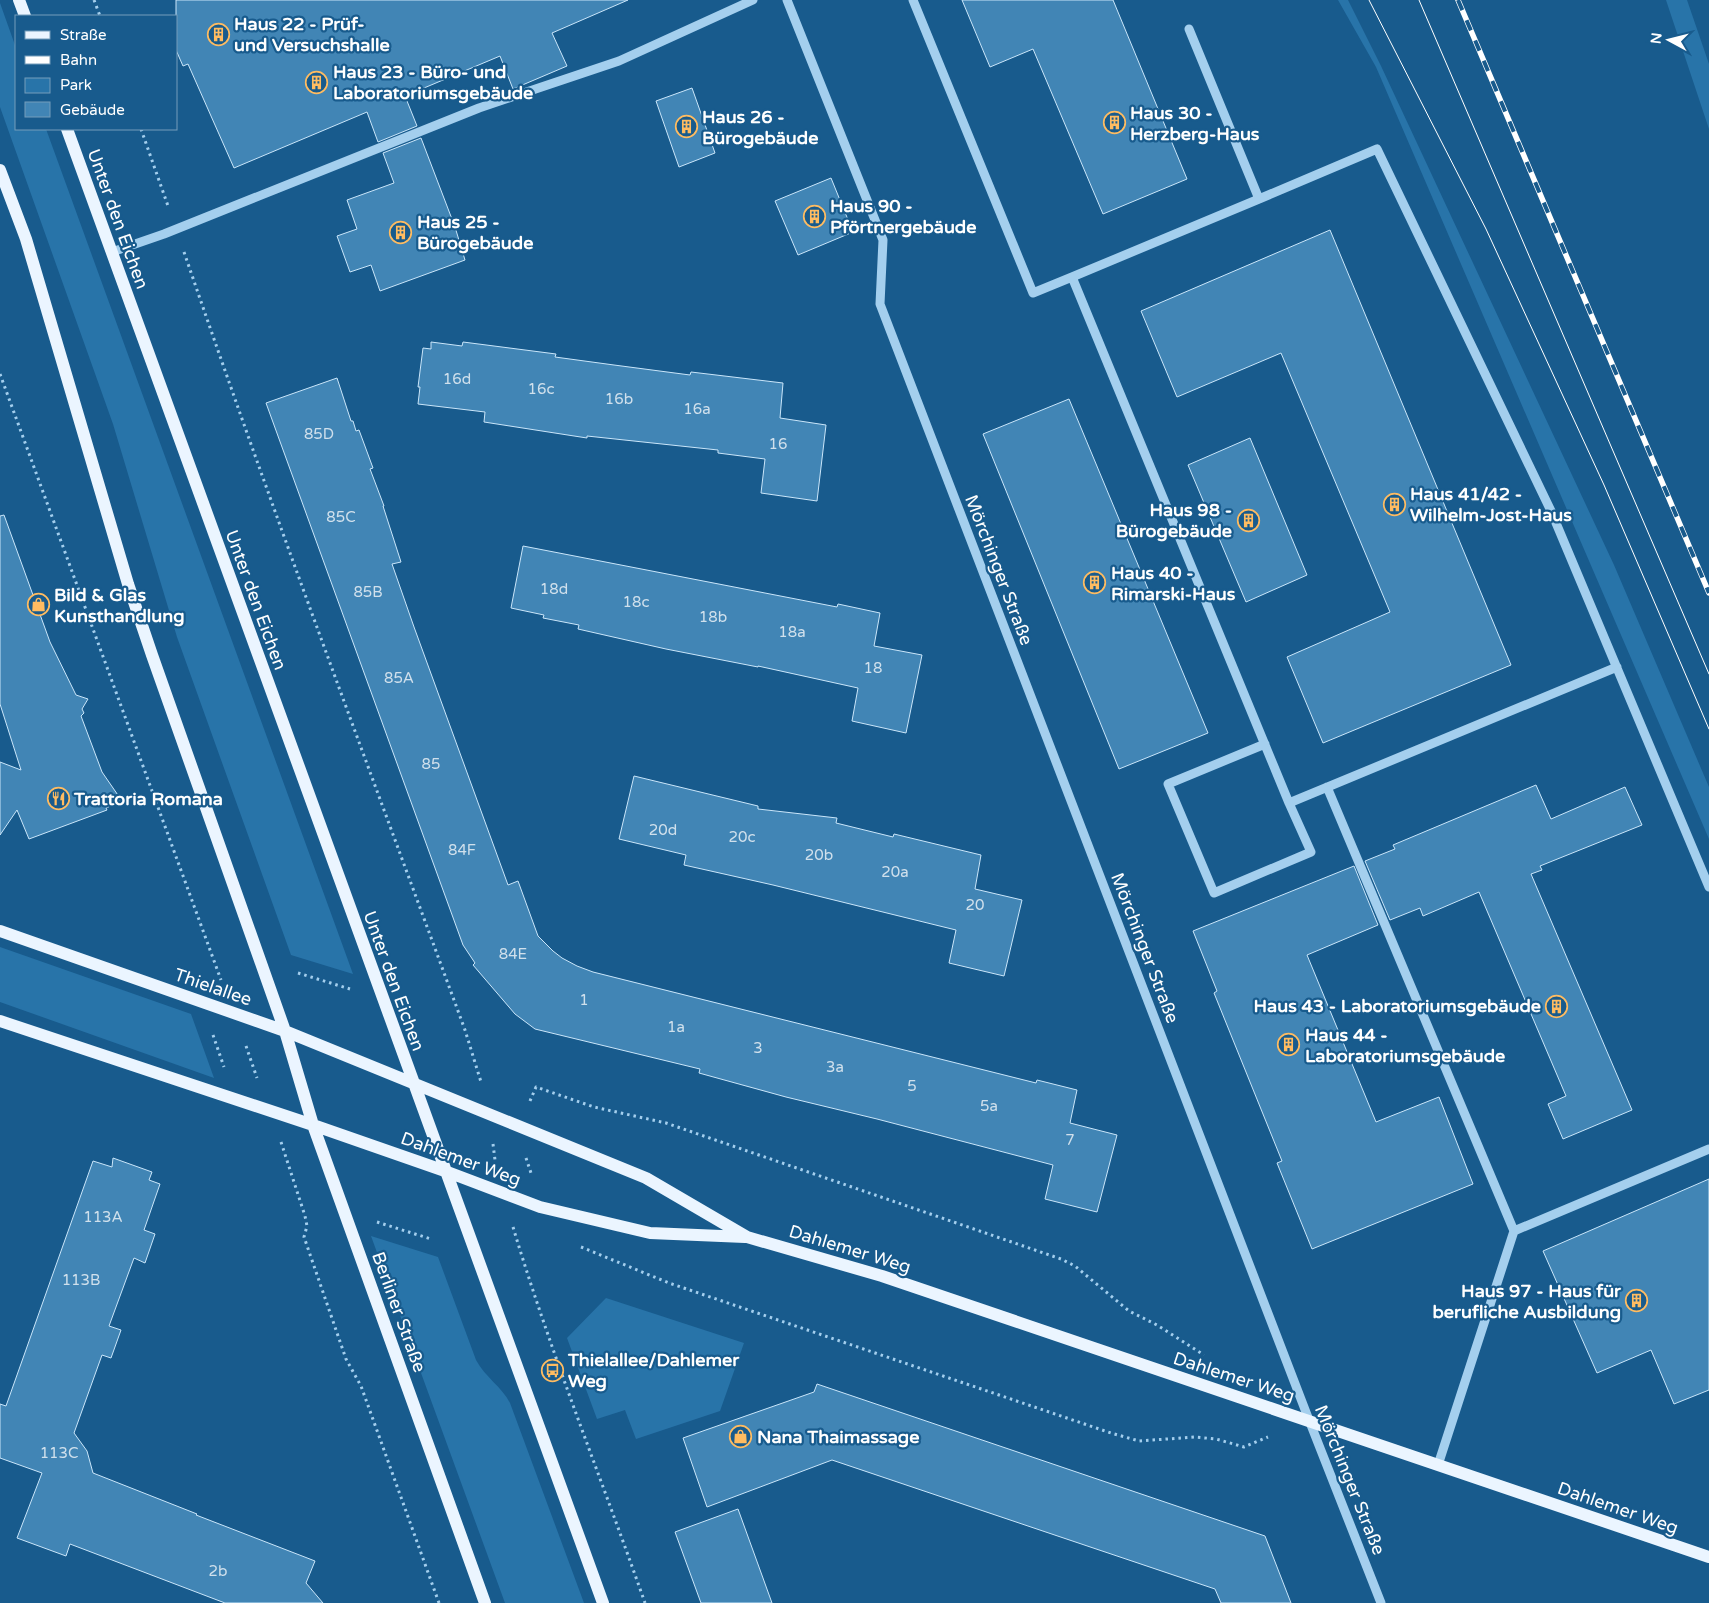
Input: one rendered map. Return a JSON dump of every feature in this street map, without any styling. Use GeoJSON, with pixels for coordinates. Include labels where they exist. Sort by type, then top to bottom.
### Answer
{"type":"FeatureCollection","features":[{"type":"Feature","properties":{"kind":"main road"},"geometry":{"type":"LineString","coordinates":[[19,0],[25,15]]}},
{"type":"Feature","properties":{"kind":"main road","name":"Unter den Eichen"},"geometry":{"type":"LineString","coordinates":[[67,130],[413,1083]]}},
{"type":"Feature","properties":{"kind":"main road"},"geometry":{"type":"LineString","coordinates":[[0,170],[26,239],[128,584],[285,1032]]}},
{"type":"Feature","properties":{"kind":"main road","name":"Thielallee"},"geometry":{"type":"LineString","coordinates":[[0,930],[285,1032],[413,1083]]}},
{"type":"Feature","properties":{"kind":"main road"},"geometry":{"type":"LineString","coordinates":[[0,1021],[313,1125]]}},
{"type":"Feature","properties":{"kind":"main road","name":"Berliner Straße"},"geometry":{"type":"LineString","coordinates":[[285,1032],[313,1125],[486,1603]]}},
{"type":"Feature","properties":{"kind":"main road"},"geometry":{"type":"LineString","coordinates":[[413,1083],[603,1603]]}},
{"type":"Feature","properties":{"kind":"main road","name":"Dahlemer Weg"},"geometry":{"type":"LineString","coordinates":[[413,1083],[646,1178],[747,1237]]}},
{"type":"Feature","properties":{"kind":"main road","name":"Dahlemer Weg"},"geometry":{"type":"LineString","coordinates":[[313,1125],[445,1171],[540,1207],[650,1233],[747,1237],[882,1276],[1709,1557]]}},
{"type":"Feature","properties":{"kind":"street"},"geometry":{"type":"LineString","coordinates":[[112,252],[177,229],[479,108],[619,62],[753,0]]}},
{"type":"Feature","properties":{"kind":"street","name":"Mörchinger Straße"},"geometry":{"type":"LineString","coordinates":[[787,0],[883,240],[880,304],[1381,1603]]}},
{"type":"Feature","properties":{"kind":"street"},"geometry":{"type":"LineString","coordinates":[[913,0],[1033,293],[1377,149],[1551,511],[1709,887]]}},
{"type":"Feature","properties":{"kind":"street"},"geometry":{"type":"LineString","coordinates":[[1190,29],[1259,199]]}},
{"type":"Feature","properties":{"kind":"street"},"geometry":{"type":"LineString","coordinates":[[1072,277],[1265,744],[1289,803],[1311,852],[1214,893],[1168,784],[1265,744]]}},
{"type":"Feature","properties":{"kind":"street"},"geometry":{"type":"LineString","coordinates":[[1289,803],[1617,667]]}},
{"type":"Feature","properties":{"kind":"street"},"geometry":{"type":"LineString","coordinates":[[1328,787],[1514,1231],[1438,1465]]}},
{"type":"Feature","properties":{"kind":"street"},"geometry":{"type":"LineString","coordinates":[[1514,1231],[1709,1148]]}},
{"type":"Feature","properties":{"kind":"path"},"geometry":{"type":"LineString","coordinates":[[94,0],[100,15]]}},
{"type":"Feature","properties":{"kind":"path"},"geometry":{"type":"LineString","coordinates":[[141,130],[227,378],[453,997]]}},
{"type":"Feature","properties":{"kind":"path"},"geometry":{"type":"LineString","coordinates":[[0,374],[160,816],[235,1014],[267,1110],[280,1137],[305,1216],[307,1226],[304,1237],[346,1359],[362,1386],[439,1603]]}},
{"type":"Feature","properties":{"kind":"path"},"geometry":{"type":"LineString","coordinates":[[298,973],[351,990]]}},
{"type":"Feature","properties":{"kind":"path"},"geometry":{"type":"LineString","coordinates":[[210,1029],[227,1075]]}},
{"type":"Feature","properties":{"kind":"path"},"geometry":{"type":"LineString","coordinates":[[518,1126],[536,1087],[594,1107],[666,1123],[1061,1259],[1075,1266],[1129,1311],[1157,1325],[1207,1357]]}},
{"type":"Feature","properties":{"kind":"path"},"geometry":{"type":"LineString","coordinates":[[525,1152],[532,1178]]}},
{"type":"Feature","properties":{"kind":"path"},"geometry":{"type":"LineString","coordinates":[[373,1220],[431,1239]]}},
{"type":"Feature","properties":{"kind":"path"},"geometry":{"type":"LineString","coordinates":[[575,1244],[669,1283],[1139,1441],[1195,1436],[1244,1447],[1309,1420]]}},
{"type":"Feature","properties":{"kind":"path"},"geometry":{"type":"LineString","coordinates":[[534,1295],[559,1368],[612,1506],[645,1603]]}},
{"type":"Feature","properties":{"kind":"green space"},"geometry":{"type":"Polygon","coordinates":[[[1338,0],[1348,0],[1381,66],[1614,565],[1709,787],[1709,839],[1376,67],[1338,0]]]}},
{"type":"Feature","properties":{"kind":"green space"},"geometry":{"type":"Polygon","coordinates":[[[1666,0],[1687,0],[1709,64],[1709,129],[1666,0]]]}},
{"type":"Feature","properties":{"kind":"green space"},"geometry":{"type":"Polygon","coordinates":[[[0,3],[15,45],[15,130],[46,130],[353,974],[291,955],[177,637],[113,424],[0,107],[0,3]]]}},
{"type":"Feature","properties":{"kind":"green space"},"geometry":{"type":"Polygon","coordinates":[[[0,947],[191,1014],[214,1078],[0,1002],[0,947]]]}},
{"type":"Feature","properties":{"kind":"green space"},"geometry":{"type":"Polygon","coordinates":[[[371,1236],[438,1257],[476,1360],[510,1403],[584,1603],[505,1603],[371,1236]]]}},
{"type":"Feature","properties":{"kind":"green space"},"geometry":{"type":"Polygon","coordinates":[[[606,1298],[744,1343],[720,1411],[636,1439],[625,1410],[597,1419],[567,1338],[606,1298]]]}},
{"type":"Feature","properties":{"kind":"building","name":"Haus 23 - Büro- und Laboratoriumsgebäude"},"geometry":{"type":"Polygon","coordinates":[[[176,0],[628,0],[552,33],[567,66],[513,89],[500,56],[405,96],[417,126],[378,142],[367,112],[234,168],[188,64],[183,66],[178,55],[178,15],[176,15],[176,0]]]}},
{"type":"Feature","properties":{"kind":"building","name":"Haus 30 - Herzberg-Haus"},"geometry":{"type":"Polygon","coordinates":[[[962,0],[1113,0],[1187,179],[1103,214],[1033,49],[990,67],[962,0]]]}},
{"type":"Feature","properties":{"kind":"building","name":"Haus 26 - Bürogebäude"},"geometry":{"type":"Polygon","coordinates":[[[692,88],[715,153],[679,167],[656,101],[692,88]]]}},
{"type":"Feature","properties":{"kind":"building","name":"Haus 25 - Bürogebäude"},"geometry":{"type":"Polygon","coordinates":[[[421,138],[455,227],[465,260],[380,291],[371,265],[350,272],[337,236],[357,229],[347,200],[394,183],[383,153],[421,138]]]}},
{"type":"Feature","properties":{"kind":"building","name":"Haus 90 - Pförtnergebäude"},"geometry":{"type":"Polygon","coordinates":[[[831,178],[853,232],[798,255],[775,201],[831,178]]]}},
{"type":"Feature","properties":{"kind":"building","name":"Haus 41/42 - Wilhelm-Jost-Haus"},"geometry":{"type":"Polygon","coordinates":[[[1330,230],[1511,665],[1323,743],[1287,657],[1390,612],[1281,353],[1177,397],[1141,311],[1330,230]]]}},
{"type":"Feature","properties":{"kind":"building"},"geometry":{"type":"Polygon","coordinates":[[[431,342],[462,346],[463,342],[556,354],[555,357],[690,375],[691,372],[783,383],[780,418],[826,425],[817,501],[761,493],[765,459],[718,453],[718,450],[587,436],[587,438],[484,422],[485,412],[418,404],[420,387],[418,387],[423,348],[431,349],[431,342]]]}},
{"type":"Feature","properties":{"kind":"building"},"geometry":{"type":"Polygon","coordinates":[[[337,378],[351,421],[353,421],[356,431],[359,430],[373,468],[370,469],[384,506],[401,562],[392,564],[414,627],[508,885],[518,881],[538,936],[562,958],[593,972],[1036,1083],[1037,1080],[1077,1090],[1070,1123],[1117,1135],[1097,1212],[1045,1199],[1053,1165],[786,1097],[699,1073],[700,1069],[535,1029],[515,1014],[473,965],[475,963],[463,945],[266,403],[337,378]]]}},
{"type":"Feature","properties":{"kind":"building","name":"Haus 40 - Rimarski-Haus"},"geometry":{"type":"Polygon","coordinates":[[[1069,399],[1208,733],[1119,769],[983,434],[1069,399]]]}},
{"type":"Feature","properties":{"kind":"building","name":"Haus 98 - Bürogebäude"},"geometry":{"type":"Polygon","coordinates":[[[1250,438],[1307,575],[1246,602],[1188,465],[1250,438]]]}},
{"type":"Feature","properties":{"kind":"building"},"geometry":{"type":"Polygon","coordinates":[[[4,515],[50,642],[76,695],[88,699],[82,709],[84,713],[81,716],[102,772],[122,801],[106,808],[107,810],[29,839],[17,810],[0,835],[0,762],[21,770],[0,704],[0,516],[4,515]]]}},
{"type":"Feature","properties":{"kind":"building"},"geometry":{"type":"Polygon","coordinates":[[[523,546],[837,607],[838,604],[880,613],[874,646],[922,655],[906,733],[852,721],[858,688],[578,629],[579,625],[543,618],[544,615],[511,608],[523,546]]]}},
{"type":"Feature","properties":{"kind":"building"},"geometry":{"type":"Polygon","coordinates":[[[634,776],[758,806],[758,809],[837,818],[836,823],[893,837],[894,834],[981,855],[975,889],[1022,900],[1004,976],[949,963],[956,930],[684,865],[686,855],[619,839],[634,776]]]}},
{"type":"Feature","properties":{"kind":"building","name":"Haus 43 - Laboratoriumsgebäude"},"geometry":{"type":"Polygon","coordinates":[[[1536,785],[1551,819],[1625,787],[1642,825],[1540,866],[1542,870],[1531,874],[1632,1110],[1563,1139],[1548,1104],[1566,1096],[1479,892],[1423,916],[1420,908],[1390,920],[1365,861],[1395,849],[1393,845],[1536,785]]]}},
{"type":"Feature","properties":{"kind":"building","name":"Haus 44 - Laboratoriumsgebäude"},"geometry":{"type":"Polygon","coordinates":[[[1354,866],[1378,925],[1307,955],[1376,1122],[1439,1097],[1473,1184],[1312,1249],[1277,1163],[1282,1161],[1214,993],[1217,991],[1193,931],[1354,866]]]}},
{"type":"Feature","properties":{"kind":"building"},"geometry":{"type":"Polygon","coordinates":[[[113,1158],[152,1172],[149,1180],[160,1184],[144,1230],[155,1234],[145,1263],[134,1258],[109,1326],[121,1330],[111,1358],[102,1355],[74,1433],[87,1451],[93,1473],[315,1561],[306,1583],[323,1603],[225,1603],[70,1544],[66,1556],[17,1538],[42,1473],[0,1458],[0,1404],[6,1406],[93,1161],[112,1167],[113,1158]]]}},
{"type":"Feature","properties":{"kind":"building","name":"Haus 97 - Haus für berufliche Ausbildung"},"geometry":{"type":"Polygon","coordinates":[[[1709,1179],[1709,1390],[1674,1404],[1651,1350],[1597,1373],[1543,1251],[1709,1179]]]}},
{"type":"Feature","properties":{"kind":"building"},"geometry":{"type":"Polygon","coordinates":[[[817,1384],[1265,1536],[1291,1603],[1221,1603],[1215,1589],[832,1460],[707,1507],[683,1438],[814,1392],[817,1384]]]}},
{"type":"Feature","properties":{"kind":"building"},"geometry":{"type":"Polygon","coordinates":[[[738,1509],[772,1603],[701,1603],[675,1532],[738,1509]]]}},
{"type":"Feature","properties":{"kind":"tram line"},"geometry":{"type":"LineString","coordinates":[[1369,0],[1486,229],[1604,485],[1709,729]]}},
{"type":"Feature","properties":{"kind":"tram line"},"geometry":{"type":"LineString","coordinates":[[1419,0],[1709,674]]}},
{"type":"Feature","properties":{"kind":"railway"},"geometry":{"type":"LineString","coordinates":[[1458,0],[1709,593]]}},
{"type":"Feature","properties":{"kind":"place","name":"Haus 22 - Prüf- und Versuchshalle"},"geometry":{"type":"Point","coordinates":[218,34]}},
{"type":"Feature","properties":{"kind":"place","name":"Haus 23 - Büro- und Laboratoriumsgebäude"},"geometry":{"type":"Point","coordinates":[317,82]}},
{"type":"Feature","properties":{"kind":"place","name":"Haus 30 - Herzberg-Haus"},"geometry":{"type":"Point","coordinates":[1114,123]}},
{"type":"Feature","properties":{"kind":"place","name":"Haus 26 - Bürogebäude"},"geometry":{"type":"Point","coordinates":[686,127]}},
{"type":"Feature","properties":{"kind":"place","name":"Haus 90 - Pförtnergebäude"},"geometry":{"type":"Point","coordinates":[814,216]}},
{"type":"Feature","properties":{"kind":"place","name":"Haus 25 - Bürogebäude"},"geometry":{"type":"Point","coordinates":[401,232]}},
{"type":"Feature","properties":{"kind":"place","name":"Haus 41/42 - Wilhelm-Jost-Haus"},"geometry":{"type":"Point","coordinates":[1394,504]}},
{"type":"Feature","properties":{"kind":"place","name":"Haus 98 - Bürogebäude"},"geometry":{"type":"Point","coordinates":[1248,520]}},
{"type":"Feature","properties":{"kind":"place","name":"Haus 40 - Rimarski-Haus"},"geometry":{"type":"Point","coordinates":[1095,583]}},
{"type":"Feature","properties":{"kind":"place","name":"Bild & Glas Kunsthandlung"},"geometry":{"type":"Point","coordinates":[38,605]}},
{"type":"Feature","properties":{"kind":"place","name":"Trattoria Romana"},"geometry":{"type":"Point","coordinates":[58,799]}},
{"type":"Feature","properties":{"kind":"place","name":"Haus 43 - Laboratoriumsgebäude"},"geometry":{"type":"Point","coordinates":[1557,1006]}},
{"type":"Feature","properties":{"kind":"place","name":"Haus 44 - Laboratoriumsgebäude"},"geometry":{"type":"Point","coordinates":[1289,1045]}},
{"type":"Feature","properties":{"kind":"place","name":"Haus 97 - Haus für berufliche Ausbildung"},"geometry":{"type":"Point","coordinates":[1637,1301]}},
{"type":"Feature","properties":{"kind":"place","name":"Thielallee/Dahlemer Weg"},"geometry":{"type":"Point","coordinates":[552,1370]}},
{"type":"Feature","properties":{"kind":"place","name":"Nana Thaimassage"},"geometry":{"type":"Point","coordinates":[741,1437]}}]}
